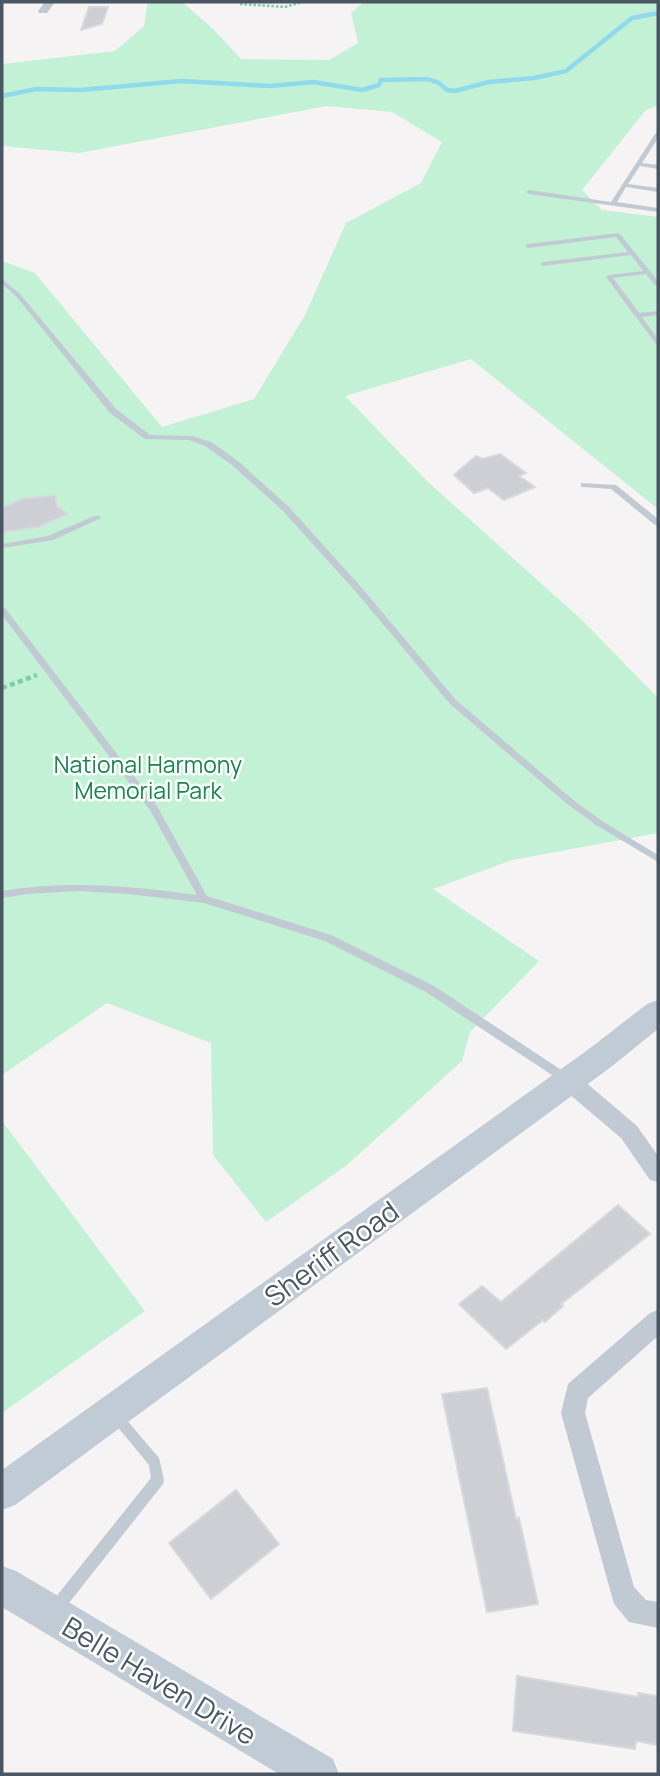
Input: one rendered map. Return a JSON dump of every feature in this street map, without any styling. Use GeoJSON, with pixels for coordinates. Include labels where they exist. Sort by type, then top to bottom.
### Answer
{"type":"FeatureCollection","features":[{"type":"Feature","properties":{"kind":"main road","name":"Sheriff Road"},"geometry":{"type":"LineString","coordinates":[[2,1492],[569,1080],[658,1012]]}},
{"type":"Feature","properties":{"kind":"main road","name":"Belle Haven Drive"},"geometry":{"type":"LineString","coordinates":[[2,1586],[318,1774]]}},
{"type":"Feature","properties":{"kind":"street"},"geometry":{"type":"LineString","coordinates":[[43,11],[50,2]]}},
{"type":"Feature","properties":{"kind":"street"},"geometry":{"type":"LineString","coordinates":[[569,1080],[629,1132],[658,1172]]}},
{"type":"Feature","properties":{"kind":"street"},"geometry":{"type":"LineString","coordinates":[[658,1321],[577,1392],[573,1413],[623,1595],[639,1612],[658,1615]]}},
{"type":"Feature","properties":{"kind":"lane"},"geometry":{"type":"LineString","coordinates":[[613,204],[658,134]]}},
{"type":"Feature","properties":{"kind":"lane"},"geometry":{"type":"LineString","coordinates":[[639,164],[658,167]]}},
{"type":"Feature","properties":{"kind":"lane"},"geometry":{"type":"LineString","coordinates":[[624,185],[658,190]]}},
{"type":"Feature","properties":{"kind":"lane"},"geometry":{"type":"LineString","coordinates":[[529,192],[658,210]]}},
{"type":"Feature","properties":{"kind":"lane"},"geometry":{"type":"LineString","coordinates":[[528,246],[618,235],[658,285]]}},
{"type":"Feature","properties":{"kind":"lane"},"geometry":{"type":"LineString","coordinates":[[543,264],[633,253]]}},
{"type":"Feature","properties":{"kind":"lane"},"geometry":{"type":"LineString","coordinates":[[648,272],[609,277],[658,343]]}},
{"type":"Feature","properties":{"kind":"lane"},"geometry":{"type":"LineString","coordinates":[[2,281],[18,295],[113,411],[148,437],[190,438],[208,444],[235,463],[286,509],[385,620],[453,702],[569,801],[658,859]]}},
{"type":"Feature","properties":{"kind":"lane"},"geometry":{"type":"LineString","coordinates":[[638,316],[658,313]]}},
{"type":"Feature","properties":{"kind":"lane"},"geometry":{"type":"LineString","coordinates":[[583,485],[613,487],[658,523]]}},
{"type":"Feature","properties":{"kind":"lane"},"geometry":{"type":"LineString","coordinates":[[2,546],[50,538],[97,518]]}},
{"type":"Feature","properties":{"kind":"lane"},"geometry":{"type":"LineString","coordinates":[[2,610],[154,808],[204,899]]}},
{"type":"Feature","properties":{"kind":"lane"},"geometry":{"type":"LineString","coordinates":[[2,895],[74,888],[125,890],[204,899],[328,939],[430,989],[569,1080]]}},
{"type":"Feature","properties":{"kind":"lane"},"geometry":{"type":"LineString","coordinates":[[50,1615],[159,1480],[155,1462],[112,1412]]}},
{"type":"Feature","properties":{"kind":"path"},"geometry":{"type":"LineString","coordinates":[[240,4],[285,7],[302,2]]}},
{"type":"Feature","properties":{"kind":"path"},"geometry":{"type":"LineString","coordinates":[[2,688],[49,671]]}},
{"type":"Feature","properties":{"kind":"green space","name":"National Harmony Memorial Park"},"geometry":{"type":"Polygon","coordinates":[[[148,2],[182,2],[212,28],[241,59],[329,60],[358,43],[351,13],[364,2],[658,2],[658,105],[645,111],[582,190],[602,210],[658,217],[658,509],[471,359],[345,396],[428,482],[582,620],[658,698],[658,833],[512,860],[433,889],[539,961],[470,1032],[462,1061],[347,1165],[266,1222],[213,1155],[211,1043],[107,1003],[2,1075],[2,261],[35,273],[162,427],[254,399],[305,315],[346,223],[421,183],[442,142],[392,112],[327,106],[79,153],[2,146],[2,64],[115,51],[144,26],[148,2]]]}},
{"type":"Feature","properties":{"kind":"green space"},"geometry":{"type":"Polygon","coordinates":[[[2,1121],[145,1311],[2,1413],[2,1121]]]}},
{"type":"Feature","properties":{"kind":"building"},"geometry":{"type":"Polygon","coordinates":[[[89,7],[108,7],[102,24],[81,30],[89,7]]]}},
{"type":"Feature","properties":{"kind":"building"},"geometry":{"type":"Polygon","coordinates":[[[500,454],[526,473],[519,476],[535,487],[504,500],[488,488],[474,493],[454,475],[476,456],[483,459],[500,454]]]}},
{"type":"Feature","properties":{"kind":"building"},"geometry":{"type":"Polygon","coordinates":[[[55,495],[57,506],[68,514],[39,527],[2,532],[2,508],[22,499],[55,495]]]}},
{"type":"Feature","properties":{"kind":"building"},"geometry":{"type":"Polygon","coordinates":[[[618,1205],[650,1234],[561,1304],[563,1306],[545,1322],[543,1320],[506,1349],[459,1304],[482,1286],[501,1302],[618,1205]]]}},
{"type":"Feature","properties":{"kind":"building"},"geometry":{"type":"Polygon","coordinates":[[[487,1388],[538,1604],[487,1612],[442,1394],[487,1388]]]}},
{"type":"Feature","properties":{"kind":"building"},"geometry":{"type":"Polygon","coordinates":[[[236,1490],[279,1544],[211,1599],[169,1543],[236,1490]]]}},
{"type":"Feature","properties":{"kind":"building"},"geometry":{"type":"Polygon","coordinates":[[[517,1676],[638,1697],[638,1693],[658,1696],[658,1745],[636,1741],[635,1749],[513,1731],[517,1676]]]}},
{"type":"Feature","properties":{"kind":"waterway"},"geometry":{"type":"LineString","coordinates":[[2,96],[36,89],[80,90],[181,81],[270,86],[313,82],[362,90],[379,85],[381,80],[428,79],[447,90],[455,91],[489,82],[534,78],[566,71],[632,18],[658,13]]}}]}
